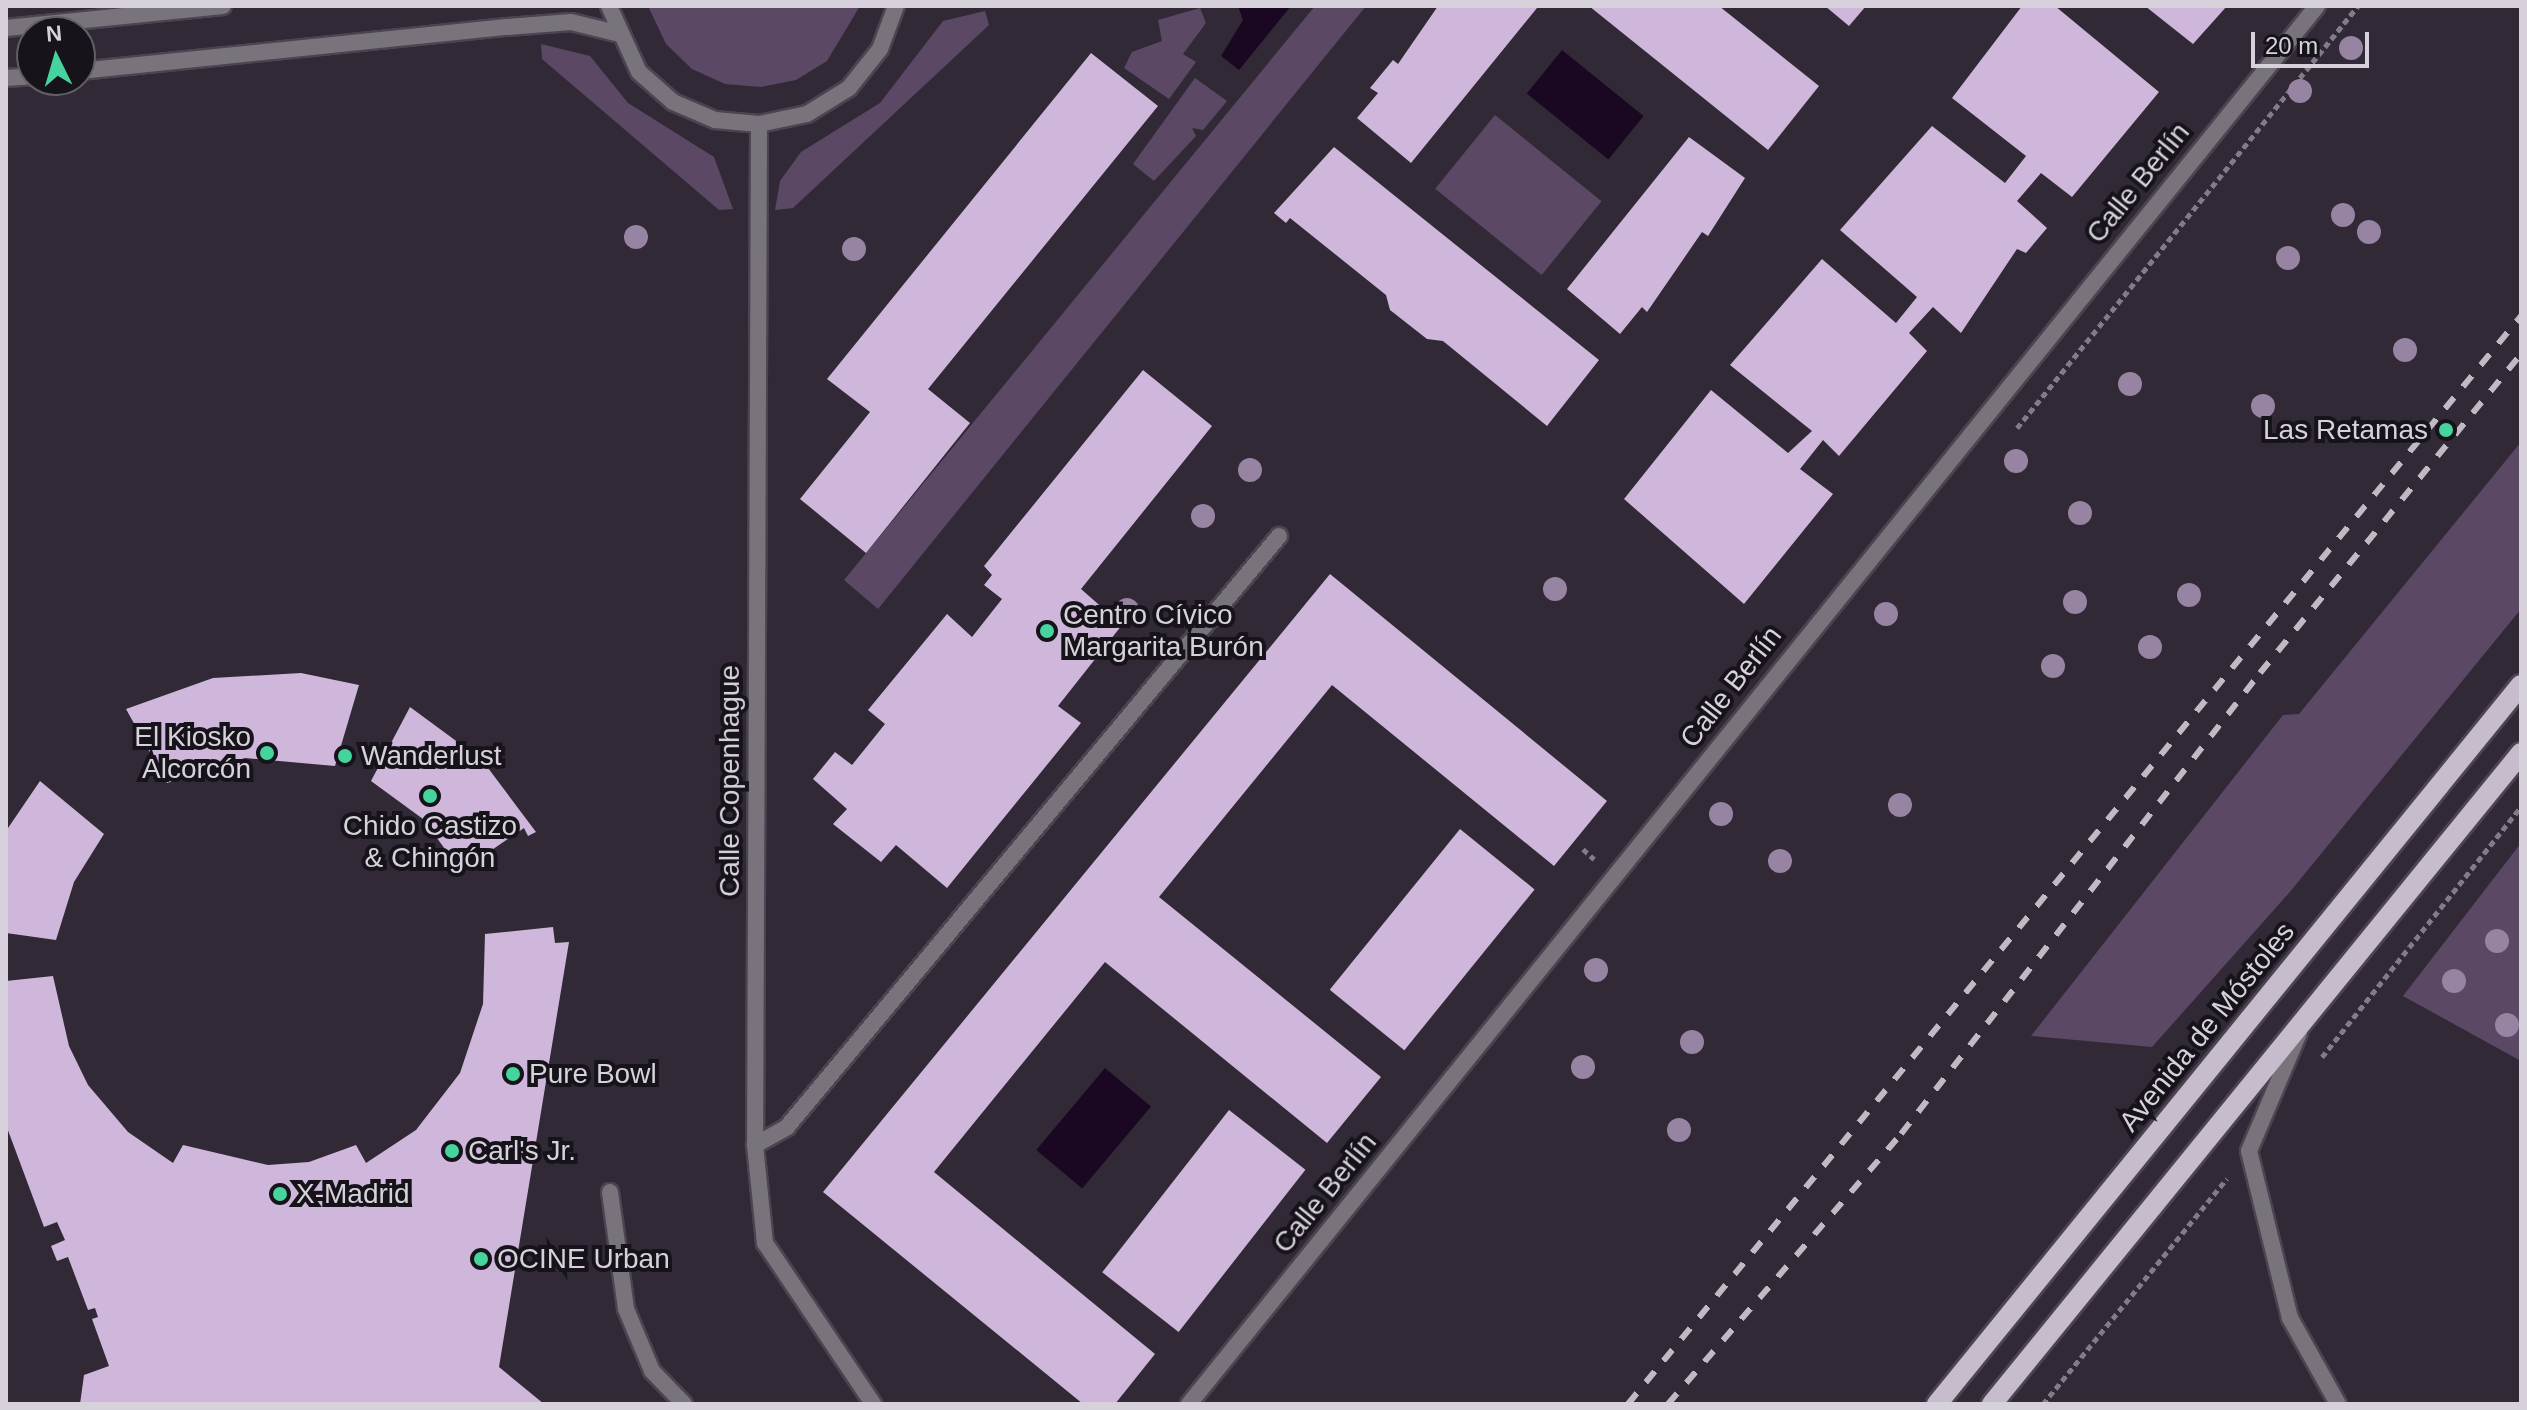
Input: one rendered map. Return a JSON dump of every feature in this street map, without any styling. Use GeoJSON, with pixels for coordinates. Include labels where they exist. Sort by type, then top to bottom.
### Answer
{"type":"FeatureCollection","features":[{"type":"Feature","properties":{"kind":"main road","name":"Avenida de Móstoles"},"geometry":{"type":"LineString","coordinates":[[1937,1404],[2521,685]]}},
{"type":"Feature","properties":{"kind":"main road"},"geometry":{"type":"LineString","coordinates":[[1992,1404],[2521,753]]}},
{"type":"Feature","properties":{"kind":"street"},"geometry":{"type":"LineString","coordinates":[[6,28],[223,6]]}},
{"type":"Feature","properties":{"kind":"street"},"geometry":{"type":"LineString","coordinates":[[609,6],[616,33],[639,72],[673,102],[715,120],[759,124],[807,114],[849,88],[880,49],[896,6]]}},
{"type":"Feature","properties":{"kind":"street","name":"Calle Berlín"},"geometry":{"type":"LineString","coordinates":[[1189,1404],[2317,6]]}},
{"type":"Feature","properties":{"kind":"street"},"geometry":{"type":"LineString","coordinates":[[96,69],[571,22],[616,33]]}},
{"type":"Feature","properties":{"kind":"street","name":"Calle Copenhague"},"geometry":{"type":"LineString","coordinates":[[759,124],[755,1145],[765,1243],[873,1404]]}},
{"type":"Feature","properties":{"kind":"street"},"geometry":{"type":"LineString","coordinates":[[755,1145],[787,1127],[1279,536]]}},
{"type":"Feature","properties":{"kind":"street"},"geometry":{"type":"LineString","coordinates":[[2307,1015],[2249,1151],[2290,1318],[2338,1404]]}},
{"type":"Feature","properties":{"kind":"street"},"geometry":{"type":"LineString","coordinates":[[610,1192],[626,1309],[652,1371],[684,1404]]}},
{"type":"Feature","properties":{"kind":"shaded area"},"geometry":{"type":"Polygon","coordinates":[[[648,6],[860,6],[827,61],[796,80],[761,87],[725,84],[692,69],[666,44],[648,6]]]}},
{"type":"Feature","properties":{"kind":"shaded area"},"geometry":{"type":"Polygon","coordinates":[[[1238,6],[1291,6],[1239,70],[1221,56],[1243,20],[1238,6]]]}},
{"type":"Feature","properties":{"kind":"shaded area"},"geometry":{"type":"Polygon","coordinates":[[[1315,6],[1366,6],[878,609],[844,580],[1315,6]]]}},
{"type":"Feature","properties":{"kind":"shaded area"},"geometry":{"type":"Polygon","coordinates":[[[1200,8],[1206,23],[1183,54],[1196,62],[1169,99],[1124,68],[1132,52],[1162,41],[1158,20],[1200,8]]]}},
{"type":"Feature","properties":{"kind":"shaded area"},"geometry":{"type":"Polygon","coordinates":[[[985,11],[989,25],[793,208],[775,210],[780,181],[801,152],[880,103],[943,21],[985,11]]]}},
{"type":"Feature","properties":{"kind":"shaded area"},"geometry":{"type":"Polygon","coordinates":[[[541,44],[590,56],[628,103],[714,157],[733,209],[719,210],[542,59],[541,44]]]}},
{"type":"Feature","properties":{"kind":"shaded area"},"geometry":{"type":"Polygon","coordinates":[[[1562,50],[1644,116],[1608,160],[1527,94],[1562,50]]]}},
{"type":"Feature","properties":{"kind":"shaded area"},"geometry":{"type":"Polygon","coordinates":[[[1195,78],[1227,101],[1203,130],[1192,128],[1196,136],[1154,181],[1133,164],[1195,78]]]}},
{"type":"Feature","properties":{"kind":"shaded area"},"geometry":{"type":"Polygon","coordinates":[[[1495,115],[1601,201],[1542,275],[1435,189],[1495,115]]]}},
{"type":"Feature","properties":{"kind":"shaded area"},"geometry":{"type":"Polygon","coordinates":[[[2521,442],[2521,609],[2289,893],[2152,1047],[2031,1036],[2283,715],[2299,714],[2521,442]]]}},
{"type":"Feature","properties":{"kind":"shaded area"},"geometry":{"type":"Polygon","coordinates":[[[2521,843],[2521,1061],[2403,996],[2521,843]]]}},
{"type":"Feature","properties":{"kind":"shaded area"},"geometry":{"type":"Polygon","coordinates":[[[1105,1068],[1151,1107],[1082,1189],[1036,1150],[1105,1068]]]}},
{"type":"Feature","properties":{"kind":"building"},"geometry":{"type":"Polygon","coordinates":[[[1438,6],[1537,8],[1411,163],[1357,118],[1378,93],[1370,88],[1393,60],[1398,64],[1438,6]]]}},
{"type":"Feature","properties":{"kind":"building"},"geometry":{"type":"Polygon","coordinates":[[[1589,6],[1719,6],[1819,86],[1768,150],[1589,6]]]}},
{"type":"Feature","properties":{"kind":"building"},"geometry":{"type":"Polygon","coordinates":[[[1825,6],[1866,6],[1849,26],[1825,6]]]}},
{"type":"Feature","properties":{"kind":"building"},"geometry":{"type":"Polygon","coordinates":[[[2022,6],[2055,6],[2159,92],[2072,197],[2041,173],[2017,201],[2047,228],[2026,253],[2017,249],[1961,333],[1933,307],[1909,333],[1927,351],[1839,456],[1823,440],[1800,469],[1833,494],[1744,604],[1624,499],[1711,390],[1788,453],[1812,431],[1730,365],[1822,259],[1896,323],[1917,297],[1840,230],[1932,126],[2005,183],[2026,156],[1952,98],[2022,6]]]}},
{"type":"Feature","properties":{"kind":"building"},"geometry":{"type":"Polygon","coordinates":[[[2145,6],[2227,6],[2193,44],[2145,6]]]}},
{"type":"Feature","properties":{"kind":"building"},"geometry":{"type":"Polygon","coordinates":[[[1091,53],[1158,106],[928,389],[970,423],[866,553],[800,499],[870,412],[827,379],[1091,53]]]}},
{"type":"Feature","properties":{"kind":"building"},"geometry":{"type":"Polygon","coordinates":[[[1689,137],[1745,178],[1708,236],[1702,232],[1647,312],[1642,307],[1620,334],[1567,289],[1689,137]]]}},
{"type":"Feature","properties":{"kind":"building"},"geometry":{"type":"Polygon","coordinates":[[[1334,147],[1599,360],[1547,426],[1443,341],[1427,339],[1390,310],[1386,295],[1290,218],[1286,223],[1274,213],[1334,147]]]}},
{"type":"Feature","properties":{"kind":"building","name":"Centro Cívico Margarita Burón"},"geometry":{"type":"Polygon","coordinates":[[[1143,370],[1212,426],[1081,589],[1122,625],[1058,706],[1081,723],[947,888],[896,845],[881,862],[833,824],[847,809],[813,779],[835,752],[852,765],[885,724],[868,710],[947,614],[972,637],[1002,599],[984,585],[992,575],[984,566],[1143,370]]]}},
{"type":"Feature","properties":{"kind":"building"},"geometry":{"type":"Polygon","coordinates":[[[1330,574],[1607,801],[1554,866],[1332,685],[1159,897],[1381,1077],[1327,1143],[1105,962],[934,1172],[1155,1354],[1115,1404],[1083,1404],[823,1192],[1330,574]]]}},
{"type":"Feature","properties":{"kind":"building"},"geometry":{"type":"Polygon","coordinates":[[[301,673],[359,685],[335,766],[245,758],[167,783],[126,709],[213,678],[301,673]]]}},
{"type":"Feature","properties":{"kind":"building"},"geometry":{"type":"Polygon","coordinates":[[[410,707],[482,760],[536,832],[528,836],[524,828],[461,871],[423,819],[371,781],[410,707]]]}},
{"type":"Feature","properties":{"kind":"building"},"geometry":{"type":"Polygon","coordinates":[[[40,781],[104,834],[74,882],[56,940],[6,933],[6,831],[40,781]]]}},
{"type":"Feature","properties":{"kind":"building"},"geometry":{"type":"Polygon","coordinates":[[[1460,829],[1535,889],[1404,1050],[1330,990],[1460,829]]]}},
{"type":"Feature","properties":{"kind":"building","name":"X-Madrid"},"geometry":{"type":"Polygon","coordinates":[[[553,927],[555,943],[569,942],[499,1367],[544,1404],[80,1404],[84,1375],[109,1366],[92,1319],[98,1317],[95,1308],[88,1310],[68,1257],[57,1261],[51,1246],[65,1240],[57,1222],[44,1227],[6,1125],[6,981],[53,976],[69,1046],[88,1085],[128,1132],[173,1163],[183,1145],[268,1165],[309,1162],[356,1145],[366,1163],[416,1130],[460,1073],[483,1004],[485,934],[553,927]]]}},
{"type":"Feature","properties":{"kind":"building"},"geometry":{"type":"Polygon","coordinates":[[[1229,1110],[1305,1170],[1179,1332],[1102,1272],[1229,1110]]]}},
{"type":"Feature","properties":{"kind":"railway"},"geometry":{"type":"LineString","coordinates":[[1628,1404],[2521,316]]}},
{"type":"Feature","properties":{"kind":"railway"},"geometry":{"type":"LineString","coordinates":[[1668,1404],[1901,1134],[2260,673],[2521,354]]}},
{"type":"Feature","properties":{"kind":"place","name":"Las Retamas"},"geometry":{"type":"Point","coordinates":[2446,430]}},
{"type":"Feature","properties":{"kind":"place","name":"Centro Cívico Margarita Burón"},"geometry":{"type":"Point","coordinates":[1047,631]}},
{"type":"Feature","properties":{"kind":"place","name":"El Kiosko Alcorcón"},"geometry":{"type":"Point","coordinates":[267,753]}},
{"type":"Feature","properties":{"kind":"place","name":"Wanderlust"},"geometry":{"type":"Point","coordinates":[345,756]}},
{"type":"Feature","properties":{"kind":"place","name":"Chido Castizo & Chingón"},"geometry":{"type":"Point","coordinates":[430,796]}},
{"type":"Feature","properties":{"kind":"place","name":"Pure Bowl"},"geometry":{"type":"Point","coordinates":[513,1074]}},
{"type":"Feature","properties":{"kind":"place","name":"Carl's Jr."},"geometry":{"type":"Point","coordinates":[452,1151]}},
{"type":"Feature","properties":{"kind":"place","name":"X-Madrid"},"geometry":{"type":"Point","coordinates":[280,1194]}},
{"type":"Feature","properties":{"kind":"place","name":"OCINE Urban"},"geometry":{"type":"Point","coordinates":[481,1259]}}]}
